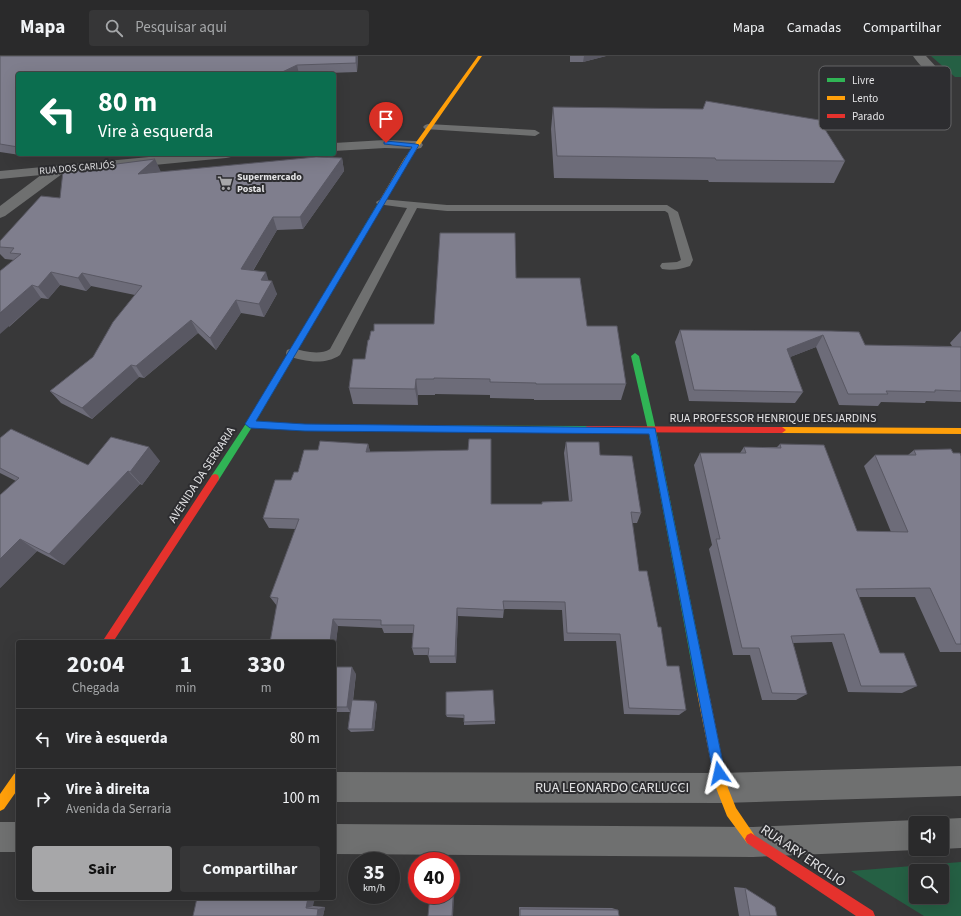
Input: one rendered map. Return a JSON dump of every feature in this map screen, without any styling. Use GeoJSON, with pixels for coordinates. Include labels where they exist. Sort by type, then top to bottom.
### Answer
{"type":"FeatureCollection","features":[{"type":"Feature","properties":{"kind":"street","name":"AVENIDA DA SERRARIA"},"geometry":{"type":"LineString","coordinates":[[108,640],[250,424],[407,159],[428,127],[480,56]]}},
{"type":"Feature","properties":{"kind":"street"},"geometry":{"type":"LineString","coordinates":[[918,56],[929,66]]}},
{"type":"Feature","properties":{"kind":"street"},"geometry":{"type":"LineString","coordinates":[[338,146],[389,143],[416,145]]}},
{"type":"Feature","properties":{"kind":"street"},"geometry":{"type":"LineString","coordinates":[[338,146],[358,148],[380,156],[407,159]]}},
{"type":"Feature","properties":{"kind":"street","name":"RUA DOS CARIJÓS"},"geometry":{"type":"LineString","coordinates":[[0,175],[205,156]]}},
{"type":"Feature","properties":{"kind":"street"},"geometry":{"type":"LineString","coordinates":[[0,212],[58,170]]}},
{"type":"Feature","properties":{"kind":"street","name":"RUA ARY ERCILIO"},"geometry":{"type":"LineString","coordinates":[[635,356],[652,430],[722,788],[731,812],[753,842],[868,916]]}},
{"type":"Feature","properties":{"kind":"street","name":"RUA PROFESSOR HENRIQUE DESJARDINS"},"geometry":{"type":"LineString","coordinates":[[250,424],[305,428],[961,431]]}},
{"type":"Feature","properties":{"kind":"street","name":"RUA LEONARDO CARLUCCI"},"geometry":{"type":"LineString","coordinates":[[336,787],[722,788],[961,781]]}},
{"type":"Feature","properties":{"kind":"street"},"geometry":{"type":"LineString","coordinates":[[949,834],[961,833]]}},
{"type":"Feature","properties":{"kind":"street"},"geometry":{"type":"LineString","coordinates":[[336,839],[753,842],[909,835]]}},
{"type":"Feature","properties":{"kind":"street"},"geometry":{"type":"LineString","coordinates":[[0,837],[16,837]]}},
{"type":"Feature","properties":{"kind":"lane"},"geometry":{"type":"LineString","coordinates":[[428,127],[535,134]]}},
{"type":"Feature","properties":{"kind":"lane"},"geometry":{"type":"LineString","coordinates":[[381,202],[455,208],[667,208],[673,212],[687,260],[683,265],[666,266]]}},
{"type":"Feature","properties":{"kind":"lane"},"geometry":{"type":"LineString","coordinates":[[292,353],[327,357],[335,352],[414,205]]}},
{"type":"Feature","properties":{"kind":"green space"},"geometry":{"type":"Polygon","coordinates":[[[931,56],[961,56],[961,77],[955,77],[951,74],[951,66],[942,66],[931,56]]]}},
{"type":"Feature","properties":{"kind":"green space"},"geometry":{"type":"Polygon","coordinates":[[[961,862],[961,916],[924,916],[851,871],[909,866],[909,904],[949,904],[949,864],[937,864],[961,862]]]}},
{"type":"Feature","properties":{"kind":"building"},"geometry":{"type":"Polygon","coordinates":[[[0,56],[356,56],[356,63],[297,65],[282,72],[16,72],[16,147],[0,144],[0,56]]]}},
{"type":"Feature","properties":{"kind":"building"},"geometry":{"type":"Polygon","coordinates":[[[706,101],[819,120],[819,130],[825,130],[845,161],[716,160],[715,158],[557,156],[553,107],[703,109],[706,101]]]}},
{"type":"Feature","properties":{"kind":"building"},"geometry":{"type":"Polygon","coordinates":[[[316,157],[342,158],[300,217],[273,217],[241,269],[266,272],[261,280],[272,281],[259,304],[236,300],[210,338],[191,320],[136,366],[131,365],[82,408],[50,391],[93,357],[113,322],[142,286],[82,273],[78,278],[51,272],[38,287],[32,285],[0,313],[0,271],[21,254],[10,253],[14,248],[0,247],[0,241],[41,196],[60,198],[63,171],[155,159],[138,174],[316,157]]]}},
{"type":"Feature","properties":{"kind":"building"},"geometry":{"type":"Polygon","coordinates":[[[440,233],[515,233],[516,278],[580,278],[587,326],[617,326],[626,384],[536,384],[490,382],[490,379],[434,378],[416,379],[415,389],[349,388],[353,359],[365,359],[368,340],[371,331],[374,331],[374,324],[434,324],[440,233]]]}},
{"type":"Feature","properties":{"kind":"building"},"geometry":{"type":"Polygon","coordinates":[[[680,330],[859,332],[865,345],[961,347],[961,391],[886,391],[888,394],[848,394],[823,335],[787,349],[803,392],[694,390],[680,330]]]}},
{"type":"Feature","properties":{"kind":"building"},"geometry":{"type":"Polygon","coordinates":[[[11,429],[88,465],[111,437],[149,447],[130,472],[128,471],[49,554],[20,539],[0,559],[0,495],[19,478],[0,468],[0,438],[11,429]]]}},
{"type":"Feature","properties":{"kind":"building"},"geometry":{"type":"Polygon","coordinates":[[[469,439],[491,439],[491,504],[542,504],[542,502],[572,501],[566,442],[599,442],[600,455],[632,456],[641,513],[631,512],[639,571],[647,571],[658,627],[661,627],[667,666],[679,666],[686,710],[629,708],[620,634],[567,633],[565,602],[503,601],[504,610],[457,608],[455,656],[428,656],[429,648],[412,648],[414,625],[381,625],[381,620],[333,619],[330,640],[270,640],[278,598],[270,597],[299,519],[263,518],[275,480],[291,480],[294,472],[298,472],[304,450],[318,450],[320,441],[368,444],[366,452],[468,450],[469,439]]]}},
{"type":"Feature","properties":{"kind":"building"},"geometry":{"type":"Polygon","coordinates":[[[780,444],[824,445],[857,531],[908,532],[875,455],[916,455],[914,450],[951,449],[953,453],[960,453],[961,644],[956,644],[930,588],[856,589],[880,653],[904,653],[917,686],[861,686],[844,634],[791,636],[807,694],[772,693],[759,648],[742,648],[716,539],[720,539],[700,453],[746,453],[744,447],[781,448],[780,444]]]}},
{"type":"Feature","properties":{"kind":"building"},"geometry":{"type":"Polygon","coordinates":[[[336,667],[352,667],[347,707],[336,707],[336,667]]]}},
{"type":"Feature","properties":{"kind":"building"},"geometry":{"type":"Polygon","coordinates":[[[493,690],[495,721],[464,722],[464,715],[446,715],[446,692],[493,690]]]}},
{"type":"Feature","properties":{"kind":"building"},"geometry":{"type":"Polygon","coordinates":[[[352,700],[375,701],[372,729],[348,729],[352,700]]]}},
{"type":"Feature","properties":{"kind":"building"},"geometry":{"type":"Polygon","coordinates":[[[745,888],[775,907],[777,916],[750,916],[745,888]]]}},
{"type":"Feature","properties":{"kind":"building"},"geometry":{"type":"Polygon","coordinates":[[[197,900],[308,900],[306,908],[318,909],[317,916],[193,916],[197,900]]]}},
{"type":"Feature","properties":{"kind":"building"},"geometry":{"type":"Polygon","coordinates":[[[429,904],[453,904],[452,916],[428,916],[429,904]]]}},
{"type":"Feature","properties":{"kind":"building"},"geometry":{"type":"Polygon","coordinates":[[[520,909],[618,910],[619,916],[520,916],[520,909]]]}},
{"type":"Feature","properties":{"kind":"traffic: fast"},"geometry":{"type":"LineString","coordinates":[[215,478],[250,424],[381,203]]}},
{"type":"Feature","properties":{"kind":"traffic: fast"},"geometry":{"type":"LineString","coordinates":[[635,356],[652,430],[703,693]]}},
{"type":"Feature","properties":{"kind":"traffic: fast"},"geometry":{"type":"LineString","coordinates":[[250,424],[305,428],[587,429]]}},
{"type":"Feature","properties":{"kind":"traffic: slow"},"geometry":{"type":"LineString","coordinates":[[381,203],[407,159],[480,56]]}},
{"type":"Feature","properties":{"kind":"traffic: slow"},"geometry":{"type":"LineString","coordinates":[[782,430],[961,431]]}},
{"type":"Feature","properties":{"kind":"traffic: slow"},"geometry":{"type":"LineString","coordinates":[[703,693],[722,788],[731,812],[751,839]]}},
{"type":"Feature","properties":{"kind":"traffic: slow"},"geometry":{"type":"LineString","coordinates":[[0,805],[16,781]]}},
{"type":"Feature","properties":{"kind":"traffic: jam"},"geometry":{"type":"LineString","coordinates":[[587,429],[782,430]]}},
{"type":"Feature","properties":{"kind":"traffic: jam"},"geometry":{"type":"LineString","coordinates":[[108,640],[215,478]]}},
{"type":"Feature","properties":{"kind":"traffic: jam"},"geometry":{"type":"LineString","coordinates":[[751,839],[868,916]]}},
{"type":"Feature","properties":{"kind":"place","name":"Supermercado Postal"},"geometry":{"type":"Point","coordinates":[225,183]}},
{"type":"Feature","properties":{"kind":"route"},"geometry":{"type":"LineString","coordinates":[[386,143],[416,145],[250,424],[305,428],[652,430],[719,773]]}}]}
